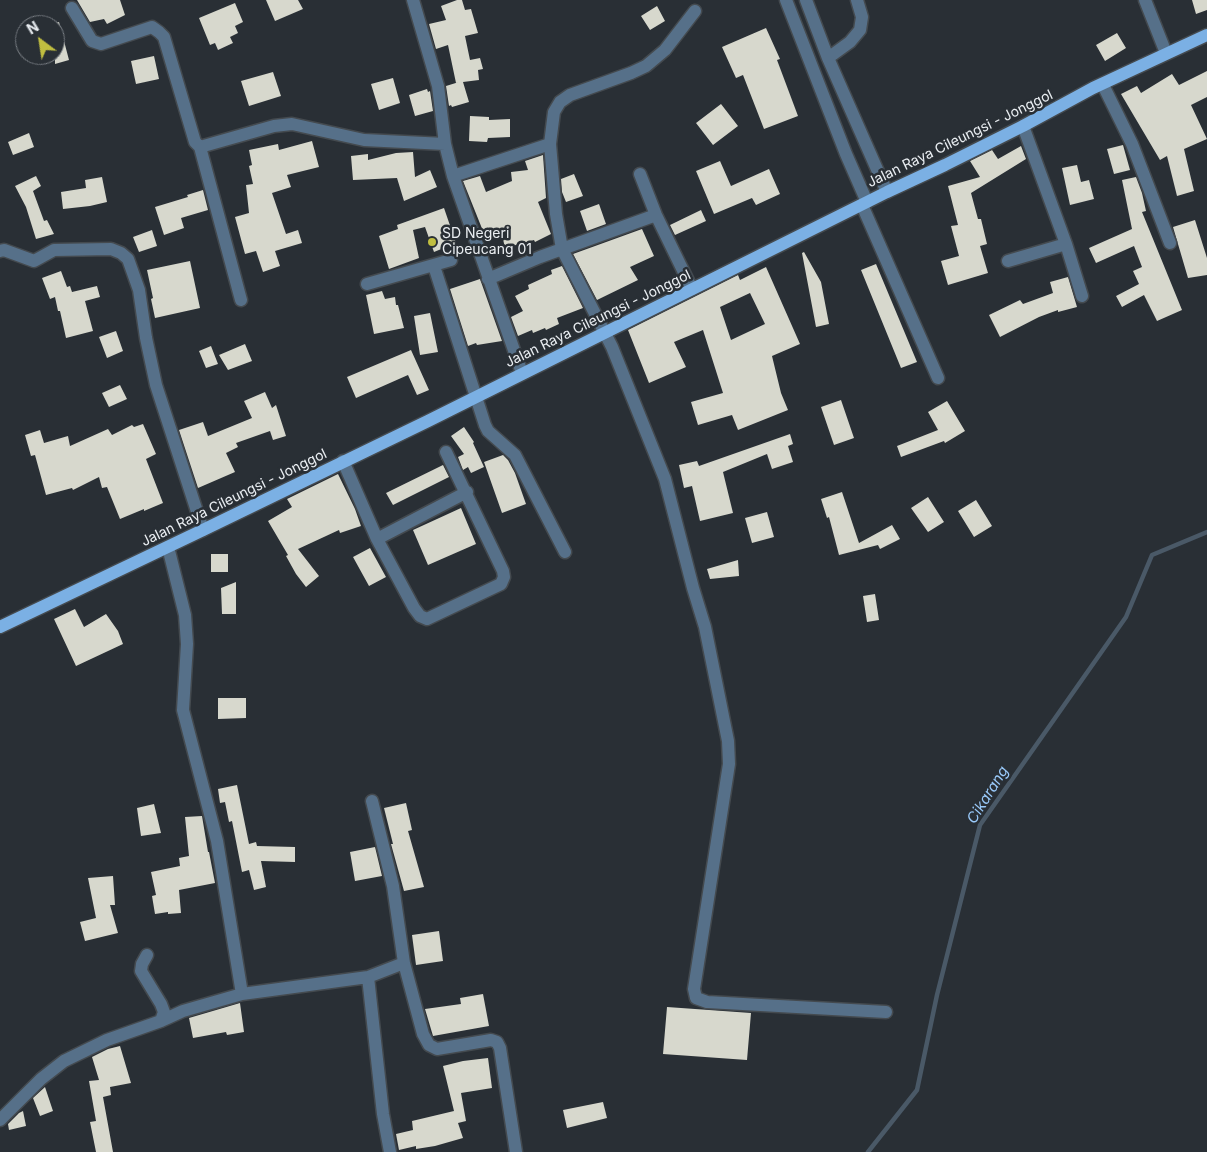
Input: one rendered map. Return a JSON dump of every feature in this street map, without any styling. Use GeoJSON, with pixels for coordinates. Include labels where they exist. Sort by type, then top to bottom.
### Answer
{"type":"FeatureCollection","features":[{"type":"Feature","properties":{"kind":"main road","name":"Jalan Raya Cileungsi - Jonggol"},"geometry":{"type":"LineString","coordinates":[[0,627],[476,397],[864,203],[1023,126],[1093,88],[1207,35]]}},
{"type":"Feature","properties":{"kind":"street"},"geometry":{"type":"LineString","coordinates":[[413,0],[438,86],[445,144],[453,176],[522,373]]}},
{"type":"Feature","properties":{"kind":"street"},"geometry":{"type":"LineString","coordinates":[[786,0],[864,203],[938,378]]}},
{"type":"Feature","properties":{"kind":"street"},"geometry":{"type":"LineString","coordinates":[[806,0],[828,58],[887,192]]}},
{"type":"Feature","properties":{"kind":"street"},"geometry":{"type":"LineString","coordinates":[[828,58],[850,42],[860,30],[862,17],[857,0]]}},
{"type":"Feature","properties":{"kind":"street"},"geometry":{"type":"LineString","coordinates":[[1145,0],[1166,53]]}},
{"type":"Feature","properties":{"kind":"street"},"geometry":{"type":"LineString","coordinates":[[72,8],[92,41],[101,44],[152,27],[164,37],[195,142],[200,147],[241,300]]}},
{"type":"Feature","properties":{"kind":"street"},"geometry":{"type":"LineString","coordinates":[[695,11],[665,50],[646,66],[570,95],[560,102],[554,112],[550,144],[556,214],[562,249],[616,356],[665,479],[705,627],[728,740],[729,764],[694,988],[696,998],[707,1002],[886,1012]]}},
{"type":"Feature","properties":{"kind":"street"},"geometry":{"type":"LineString","coordinates":[[1103,85],[1132,144],[1170,243]]}},
{"type":"Feature","properties":{"kind":"street"},"geometry":{"type":"LineString","coordinates":[[200,147],[274,126],[292,124],[364,140],[445,144]]}},
{"type":"Feature","properties":{"kind":"street"},"geometry":{"type":"LineString","coordinates":[[1023,126],[1066,244],[1082,296]]}},
{"type":"Feature","properties":{"kind":"street"},"geometry":{"type":"LineString","coordinates":[[453,176],[550,144]]}},
{"type":"Feature","properties":{"kind":"street"},"geometry":{"type":"LineString","coordinates":[[640,174],[656,215],[692,289]]}},
{"type":"Feature","properties":{"kind":"street"},"geometry":{"type":"LineString","coordinates":[[488,278],[656,215]]}},
{"type":"Feature","properties":{"kind":"street"},"geometry":{"type":"LineString","coordinates":[[1008,261],[1066,244]]}},
{"type":"Feature","properties":{"kind":"street"},"geometry":{"type":"LineString","coordinates":[[0,251],[4,250],[34,261],[54,250],[112,249],[128,259],[139,290],[146,338],[156,385],[203,530]]}},
{"type":"Feature","properties":{"kind":"street"},"geometry":{"type":"LineString","coordinates":[[367,284],[451,260]]}},
{"type":"Feature","properties":{"kind":"street"},"geometry":{"type":"LineString","coordinates":[[434,266],[485,425],[515,455],[565,552]]}},
{"type":"Feature","properties":{"kind":"street"},"geometry":{"type":"LineString","coordinates":[[343,461],[377,538],[414,608],[420,616],[427,619],[501,584],[504,577],[504,571],[446,452]]}},
{"type":"Feature","properties":{"kind":"street"},"geometry":{"type":"LineString","coordinates":[[377,538],[467,492]]}},
{"type":"Feature","properties":{"kind":"street"},"geometry":{"type":"LineString","coordinates":[[168,547],[186,622],[187,672],[183,695],[183,710],[217,841],[242,994]]}},
{"type":"Feature","properties":{"kind":"street"},"geometry":{"type":"LineString","coordinates":[[372,801],[393,886],[404,963],[423,1034],[429,1045],[436,1049],[491,1040],[497,1042],[500,1048],[516,1152],[510,1152]]}},
{"type":"Feature","properties":{"kind":"street"},"geometry":{"type":"LineString","coordinates":[[147,955],[142,964],[141,971],[161,1004],[164,1012],[161,1021]]}},
{"type":"Feature","properties":{"kind":"street"},"geometry":{"type":"LineString","coordinates":[[0,1120],[34,1085],[64,1062],[107,1040],[161,1021],[183,1010],[242,994],[368,977],[404,963]]}},
{"type":"Feature","properties":{"kind":"street"},"geometry":{"type":"LineString","coordinates":[[368,977],[383,1114],[390,1152]]}},
{"type":"Feature","properties":{"kind":"building"},"geometry":{"type":"Polygon","coordinates":[[[77,0],[120,0],[125,15],[107,24],[104,19],[90,22],[77,0]]]}},
{"type":"Feature","properties":{"kind":"building"},"geometry":{"type":"Polygon","coordinates":[[[266,0],[298,0],[303,9],[275,21],[266,0]]]}},
{"type":"Feature","properties":{"kind":"building"},"geometry":{"type":"Polygon","coordinates":[[[462,0],[465,10],[471,9],[478,33],[465,36],[470,60],[480,58],[483,69],[478,70],[479,80],[463,82],[469,102],[452,107],[451,105],[449,106],[446,86],[456,83],[448,45],[436,49],[429,24],[446,20],[441,6],[462,0]]]}},
{"type":"Feature","properties":{"kind":"building"},"geometry":{"type":"Polygon","coordinates":[[[1192,0],[1207,0],[1207,10],[1196,14],[1192,0]]]}},
{"type":"Feature","properties":{"kind":"building"},"geometry":{"type":"Polygon","coordinates":[[[235,3],[243,22],[235,26],[238,33],[230,37],[233,43],[218,50],[215,43],[210,45],[199,18],[235,3]]]}},
{"type":"Feature","properties":{"kind":"building"},"geometry":{"type":"Polygon","coordinates":[[[657,6],[665,21],[650,30],[641,16],[657,6]]]}},
{"type":"Feature","properties":{"kind":"building"},"geometry":{"type":"Polygon","coordinates":[[[766,28],[780,59],[777,60],[798,116],[764,129],[743,75],[736,78],[722,47],[766,28]]]}},
{"type":"Feature","properties":{"kind":"building"},"geometry":{"type":"Polygon","coordinates":[[[1117,33],[1126,48],[1105,61],[1096,45],[1117,33]]]}},
{"type":"Feature","properties":{"kind":"building"},"geometry":{"type":"Polygon","coordinates":[[[65,45],[69,60],[65,61],[65,45]]]}},
{"type":"Feature","properties":{"kind":"building"},"geometry":{"type":"Polygon","coordinates":[[[154,56],[159,79],[136,84],[131,61],[154,56]]]}},
{"type":"Feature","properties":{"kind":"building"},"geometry":{"type":"Polygon","coordinates":[[[1207,71],[1207,97],[1191,105],[1207,139],[1184,149],[1194,191],[1177,196],[1167,156],[1160,160],[1121,94],[1137,86],[1141,93],[1172,74],[1179,85],[1207,71]]]}},
{"type":"Feature","properties":{"kind":"building"},"geometry":{"type":"Polygon","coordinates":[[[273,72],[281,96],[249,106],[241,81],[273,72]]]}},
{"type":"Feature","properties":{"kind":"building"},"geometry":{"type":"Polygon","coordinates":[[[393,78],[400,103],[379,110],[371,84],[393,78]]]}},
{"type":"Feature","properties":{"kind":"building"},"geometry":{"type":"Polygon","coordinates":[[[427,89],[428,92],[430,91],[433,111],[415,116],[409,95],[427,89]]]}},
{"type":"Feature","properties":{"kind":"building"},"geometry":{"type":"Polygon","coordinates":[[[721,104],[738,126],[713,145],[696,123],[721,104]]]}},
{"type":"Feature","properties":{"kind":"building"},"geometry":{"type":"Polygon","coordinates":[[[470,116],[489,117],[489,120],[510,119],[510,137],[488,138],[487,142],[469,141],[470,116]]]}},
{"type":"Feature","properties":{"kind":"building"},"geometry":{"type":"Polygon","coordinates":[[[29,133],[34,147],[13,155],[8,142],[29,133]]]}},
{"type":"Feature","properties":{"kind":"building"},"geometry":{"type":"Polygon","coordinates":[[[312,141],[319,167],[287,175],[291,187],[272,193],[286,234],[298,230],[302,243],[275,251],[280,266],[263,272],[256,251],[245,254],[235,217],[249,213],[246,185],[253,184],[249,166],[252,165],[249,150],[278,144],[279,150],[312,141]]]}},
{"type":"Feature","properties":{"kind":"building"},"geometry":{"type":"Polygon","coordinates":[[[1123,145],[1130,170],[1114,174],[1107,149],[1123,145]]]}},
{"type":"Feature","properties":{"kind":"building"},"geometry":{"type":"Polygon","coordinates":[[[1021,146],[1026,159],[971,193],[978,219],[981,219],[987,244],[980,246],[988,273],[948,285],[941,261],[959,256],[951,226],[958,225],[948,186],[980,177],[970,161],[992,150],[998,159],[1021,146]]]}},
{"type":"Feature","properties":{"kind":"building"},"geometry":{"type":"Polygon","coordinates":[[[413,152],[415,177],[430,170],[437,187],[404,201],[397,178],[353,180],[351,156],[368,154],[368,160],[396,153],[413,152]]]}},
{"type":"Feature","properties":{"kind":"building"},"geometry":{"type":"Polygon","coordinates":[[[543,155],[546,198],[538,202],[551,234],[535,242],[534,240],[505,248],[501,230],[485,236],[463,181],[480,176],[486,192],[512,181],[511,172],[528,170],[525,161],[543,155]]]}},
{"type":"Feature","properties":{"kind":"building"},"geometry":{"type":"Polygon","coordinates":[[[720,161],[731,186],[769,169],[780,194],[756,205],[752,198],[714,214],[696,171],[720,161]]]}},
{"type":"Feature","properties":{"kind":"building"},"geometry":{"type":"Polygon","coordinates":[[[1077,165],[1081,182],[1089,180],[1094,199],[1070,205],[1062,168],[1077,165]]]}},
{"type":"Feature","properties":{"kind":"building"},"geometry":{"type":"Polygon","coordinates":[[[574,174],[583,196],[566,202],[562,192],[561,179],[574,174]]]}},
{"type":"Feature","properties":{"kind":"building"},"geometry":{"type":"Polygon","coordinates":[[[36,176],[41,186],[33,191],[44,221],[47,220],[54,234],[36,239],[26,207],[15,186],[36,176]]]}},
{"type":"Feature","properties":{"kind":"building"},"geometry":{"type":"Polygon","coordinates":[[[102,177],[107,202],[63,209],[61,192],[86,188],[85,180],[102,177]]]}},
{"type":"Feature","properties":{"kind":"building"},"geometry":{"type":"Polygon","coordinates":[[[1136,177],[1146,211],[1142,212],[1182,310],[1157,321],[1144,295],[1122,307],[1116,296],[1139,284],[1133,271],[1142,267],[1134,246],[1096,263],[1089,248],[1132,229],[1122,180],[1136,177]]]}},
{"type":"Feature","properties":{"kind":"building"},"geometry":{"type":"Polygon","coordinates":[[[203,190],[208,210],[181,218],[184,228],[164,235],[155,207],[188,197],[187,195],[203,190]]]}},
{"type":"Feature","properties":{"kind":"building"},"geometry":{"type":"Polygon","coordinates":[[[599,204],[606,224],[587,231],[580,211],[599,204]]]}},
{"type":"Feature","properties":{"kind":"building"},"geometry":{"type":"Polygon","coordinates":[[[444,208],[456,243],[434,252],[425,227],[413,230],[419,258],[389,269],[379,236],[398,229],[397,225],[444,208]]]}},
{"type":"Feature","properties":{"kind":"building"},"geometry":{"type":"Polygon","coordinates":[[[701,210],[706,221],[675,235],[670,225],[701,210]]]}},
{"type":"Feature","properties":{"kind":"building"},"geometry":{"type":"Polygon","coordinates":[[[1195,220],[1207,258],[1207,275],[1188,278],[1173,227],[1195,220]]]}},
{"type":"Feature","properties":{"kind":"building"},"geometry":{"type":"Polygon","coordinates":[[[642,229],[654,256],[630,267],[638,280],[597,300],[573,254],[642,229]]]}},
{"type":"Feature","properties":{"kind":"building"},"geometry":{"type":"Polygon","coordinates":[[[152,230],[157,246],[139,252],[133,237],[152,230]]]}},
{"type":"Feature","properties":{"kind":"building"},"geometry":{"type":"Polygon","coordinates":[[[804,252],[821,282],[829,324],[816,327],[802,253],[804,252]]]}},
{"type":"Feature","properties":{"kind":"building"},"geometry":{"type":"Polygon","coordinates":[[[190,261],[200,308],[155,318],[147,270],[190,261]]]}},
{"type":"Feature","properties":{"kind":"building"},"geometry":{"type":"Polygon","coordinates":[[[876,264],[917,362],[901,368],[861,270],[876,264]]]}},
{"type":"Feature","properties":{"kind":"building"},"geometry":{"type":"Polygon","coordinates":[[[562,266],[583,308],[557,318],[559,324],[546,330],[545,328],[533,333],[532,330],[518,336],[511,317],[523,311],[515,296],[529,289],[528,285],[552,274],[551,270],[562,266]]]}},
{"type":"Feature","properties":{"kind":"building"},"geometry":{"type":"Polygon","coordinates":[[[766,267],[800,344],[772,356],[781,393],[788,410],[738,430],[732,415],[698,425],[691,402],[723,393],[703,330],[674,342],[686,367],[649,383],[628,330],[738,275],[740,280],[766,267]],[[750,293],[720,307],[731,340],[765,324],[750,293]]]}},
{"type":"Feature","properties":{"kind":"building"},"geometry":{"type":"Polygon","coordinates":[[[61,271],[67,287],[70,286],[72,292],[97,286],[100,297],[85,301],[93,331],[66,338],[55,297],[50,299],[42,278],[61,271]]]}},
{"type":"Feature","properties":{"kind":"building"},"geometry":{"type":"Polygon","coordinates":[[[1068,277],[1077,307],[1058,312],[1058,310],[1039,317],[1000,337],[989,315],[1020,300],[1023,304],[1053,293],[1050,282],[1068,277]]]}},
{"type":"Feature","properties":{"kind":"building"},"geometry":{"type":"Polygon","coordinates":[[[480,279],[502,341],[477,345],[476,343],[468,346],[450,289],[480,279]]]}},
{"type":"Feature","properties":{"kind":"building"},"geometry":{"type":"Polygon","coordinates":[[[382,291],[385,299],[395,297],[404,328],[374,334],[366,295],[382,291]]]}},
{"type":"Feature","properties":{"kind":"building"},"geometry":{"type":"Polygon","coordinates":[[[430,313],[438,352],[420,355],[414,316],[430,313]]]}},
{"type":"Feature","properties":{"kind":"building"},"geometry":{"type":"Polygon","coordinates":[[[116,331],[123,351],[107,358],[99,337],[116,331]]]}},
{"type":"Feature","properties":{"kind":"building"},"geometry":{"type":"Polygon","coordinates":[[[245,344],[252,361],[228,370],[219,355],[245,344]]]}},
{"type":"Feature","properties":{"kind":"building"},"geometry":{"type":"Polygon","coordinates":[[[211,346],[218,364],[206,368],[199,351],[211,346]]]}},
{"type":"Feature","properties":{"kind":"building"},"geometry":{"type":"Polygon","coordinates":[[[411,350],[429,390],[417,395],[408,375],[356,398],[347,377],[411,350]]]}},
{"type":"Feature","properties":{"kind":"building"},"geometry":{"type":"Polygon","coordinates":[[[120,385],[127,399],[109,407],[102,393],[120,385]]]}},
{"type":"Feature","properties":{"kind":"building"},"geometry":{"type":"Polygon","coordinates":[[[265,392],[272,408],[276,405],[286,436],[273,440],[270,431],[236,443],[238,447],[226,453],[235,472],[198,488],[179,430],[203,422],[208,436],[252,418],[244,401],[265,392]]]}},
{"type":"Feature","properties":{"kind":"building"},"geometry":{"type":"Polygon","coordinates":[[[841,400],[854,438],[834,445],[821,407],[841,400]]]}},
{"type":"Feature","properties":{"kind":"building"},"geometry":{"type":"Polygon","coordinates":[[[947,401],[965,431],[945,443],[944,441],[901,457],[897,446],[938,430],[928,412],[947,401]]]}},
{"type":"Feature","properties":{"kind":"building"},"geometry":{"type":"Polygon","coordinates":[[[143,424],[156,454],[146,459],[163,503],[120,519],[107,487],[102,488],[99,477],[73,490],[72,488],[46,495],[35,455],[31,456],[25,435],[40,430],[44,443],[68,436],[70,446],[108,429],[112,435],[132,425],[134,427],[143,424]]]}},
{"type":"Feature","properties":{"kind":"building"},"geometry":{"type":"Polygon","coordinates":[[[464,427],[474,442],[484,467],[471,473],[468,467],[463,470],[458,457],[464,454],[451,436],[464,427]]]}},
{"type":"Feature","properties":{"kind":"building"},"geometry":{"type":"Polygon","coordinates":[[[790,434],[793,444],[788,446],[793,462],[772,469],[767,454],[723,472],[733,513],[700,521],[692,486],[684,488],[679,465],[697,461],[699,466],[790,434]]]}},
{"type":"Feature","properties":{"kind":"building"},"geometry":{"type":"Polygon","coordinates":[[[503,455],[515,473],[526,504],[502,513],[484,462],[503,455]]]}},
{"type":"Feature","properties":{"kind":"building"},"geometry":{"type":"Polygon","coordinates":[[[443,465],[449,477],[393,505],[386,493],[443,465]]]}},
{"type":"Feature","properties":{"kind":"building"},"geometry":{"type":"Polygon","coordinates":[[[338,474],[361,526],[340,533],[339,530],[298,549],[319,576],[306,587],[296,574],[286,556],[288,555],[268,521],[292,507],[287,499],[338,474]]]}},
{"type":"Feature","properties":{"kind":"building"},"geometry":{"type":"Polygon","coordinates":[[[842,492],[859,543],[892,525],[900,539],[880,549],[878,545],[839,555],[829,517],[827,518],[821,499],[842,492]]]}},
{"type":"Feature","properties":{"kind":"building"},"geometry":{"type":"Polygon","coordinates":[[[928,497],[944,522],[928,532],[911,508],[928,497]]]}},
{"type":"Feature","properties":{"kind":"building"},"geometry":{"type":"Polygon","coordinates":[[[976,500],[992,526],[974,537],[958,511],[976,500]]]}},
{"type":"Feature","properties":{"kind":"building"},"geometry":{"type":"Polygon","coordinates":[[[461,508],[476,544],[428,565],[413,530],[461,508]]]}},
{"type":"Feature","properties":{"kind":"building"},"geometry":{"type":"Polygon","coordinates":[[[767,512],[774,537],[752,543],[745,518],[767,512]]]}},
{"type":"Feature","properties":{"kind":"building"},"geometry":{"type":"Polygon","coordinates":[[[370,548],[386,577],[369,586],[353,557],[370,548]]]}},
{"type":"Feature","properties":{"kind":"building"},"geometry":{"type":"Polygon","coordinates":[[[211,554],[228,554],[228,572],[211,572],[211,554]]]}},
{"type":"Feature","properties":{"kind":"building"},"geometry":{"type":"Polygon","coordinates":[[[738,560],[739,576],[710,579],[707,569],[738,560]]]}},
{"type":"Feature","properties":{"kind":"building"},"geometry":{"type":"Polygon","coordinates":[[[236,582],[236,614],[222,614],[221,588],[236,582]]]}},
{"type":"Feature","properties":{"kind":"building"},"geometry":{"type":"Polygon","coordinates":[[[875,594],[879,620],[867,622],[863,596],[875,594]]]}},
{"type":"Feature","properties":{"kind":"building"},"geometry":{"type":"Polygon","coordinates":[[[75,609],[84,627],[106,614],[118,631],[123,644],[76,666],[54,619],[75,609]]]}},
{"type":"Feature","properties":{"kind":"building"},"geometry":{"type":"Polygon","coordinates":[[[218,698],[246,698],[246,718],[218,719],[218,698]]]}},
{"type":"Feature","properties":{"kind":"building"},"geometry":{"type":"Polygon","coordinates":[[[237,785],[249,844],[256,842],[257,846],[295,847],[295,862],[261,861],[266,887],[254,890],[249,870],[242,872],[232,821],[229,822],[225,802],[220,803],[218,789],[237,785]]]}},
{"type":"Feature","properties":{"kind":"building"},"geometry":{"type":"Polygon","coordinates":[[[406,803],[412,830],[408,831],[424,887],[404,891],[391,844],[393,844],[384,808],[406,803]]]}},
{"type":"Feature","properties":{"kind":"building"},"geometry":{"type":"Polygon","coordinates":[[[154,804],[161,833],[141,836],[137,808],[154,804]]]}},
{"type":"Feature","properties":{"kind":"building"},"geometry":{"type":"Polygon","coordinates":[[[202,816],[215,883],[179,890],[181,913],[155,914],[152,896],[156,895],[151,872],[180,866],[179,858],[189,856],[185,817],[202,816]]]}},
{"type":"Feature","properties":{"kind":"building"},"geometry":{"type":"Polygon","coordinates":[[[375,847],[382,876],[355,881],[350,852],[375,847]]]}},
{"type":"Feature","properties":{"kind":"building"},"geometry":{"type":"Polygon","coordinates":[[[113,876],[115,905],[110,905],[118,933],[85,941],[80,922],[96,918],[88,878],[113,876]]]}},
{"type":"Feature","properties":{"kind":"building"},"geometry":{"type":"Polygon","coordinates":[[[439,931],[443,961],[416,965],[412,935],[439,931]]]}},
{"type":"Feature","properties":{"kind":"building"},"geometry":{"type":"Polygon","coordinates":[[[483,994],[489,1026],[433,1036],[425,1009],[461,1004],[460,998],[483,994]]]}},
{"type":"Feature","properties":{"kind":"building"},"geometry":{"type":"Polygon","coordinates":[[[240,1003],[244,1032],[227,1035],[226,1032],[193,1038],[189,1018],[240,1003]]]}},
{"type":"Feature","properties":{"kind":"building"},"geometry":{"type":"Polygon","coordinates":[[[667,1007],[751,1013],[747,1060],[663,1054],[667,1007]]]}},
{"type":"Feature","properties":{"kind":"building"},"geometry":{"type":"Polygon","coordinates":[[[120,1046],[131,1083],[110,1087],[111,1095],[103,1097],[113,1152],[96,1152],[90,1122],[96,1121],[89,1081],[99,1080],[92,1057],[108,1049],[120,1046]]]}},
{"type":"Feature","properties":{"kind":"building"},"geometry":{"type":"Polygon","coordinates":[[[488,1058],[492,1088],[461,1093],[466,1121],[458,1123],[463,1138],[435,1146],[416,1149],[416,1146],[399,1150],[396,1134],[413,1130],[412,1121],[454,1111],[443,1066],[488,1058]]]}},
{"type":"Feature","properties":{"kind":"building"},"geometry":{"type":"Polygon","coordinates":[[[45,1087],[53,1111],[40,1116],[33,1098],[45,1087]]]}},
{"type":"Feature","properties":{"kind":"building"},"geometry":{"type":"Polygon","coordinates":[[[603,1102],[607,1118],[567,1128],[563,1110],[603,1102]]]}},
{"type":"Feature","properties":{"kind":"building"},"geometry":{"type":"Polygon","coordinates":[[[23,1111],[26,1126],[9,1130],[8,1124],[23,1111]]]}},
{"type":"Feature","properties":{"kind":"waterway","name":"Cikarang"},"geometry":{"type":"LineString","coordinates":[[868,1152],[917,1090],[937,995],[980,825],[1126,617],[1152,555],[1207,532]]}},
{"type":"Feature","properties":{"kind":"place","name":"SD Negeri Cipeucang 01"},"geometry":{"type":"Point","coordinates":[432,242]}}]}
